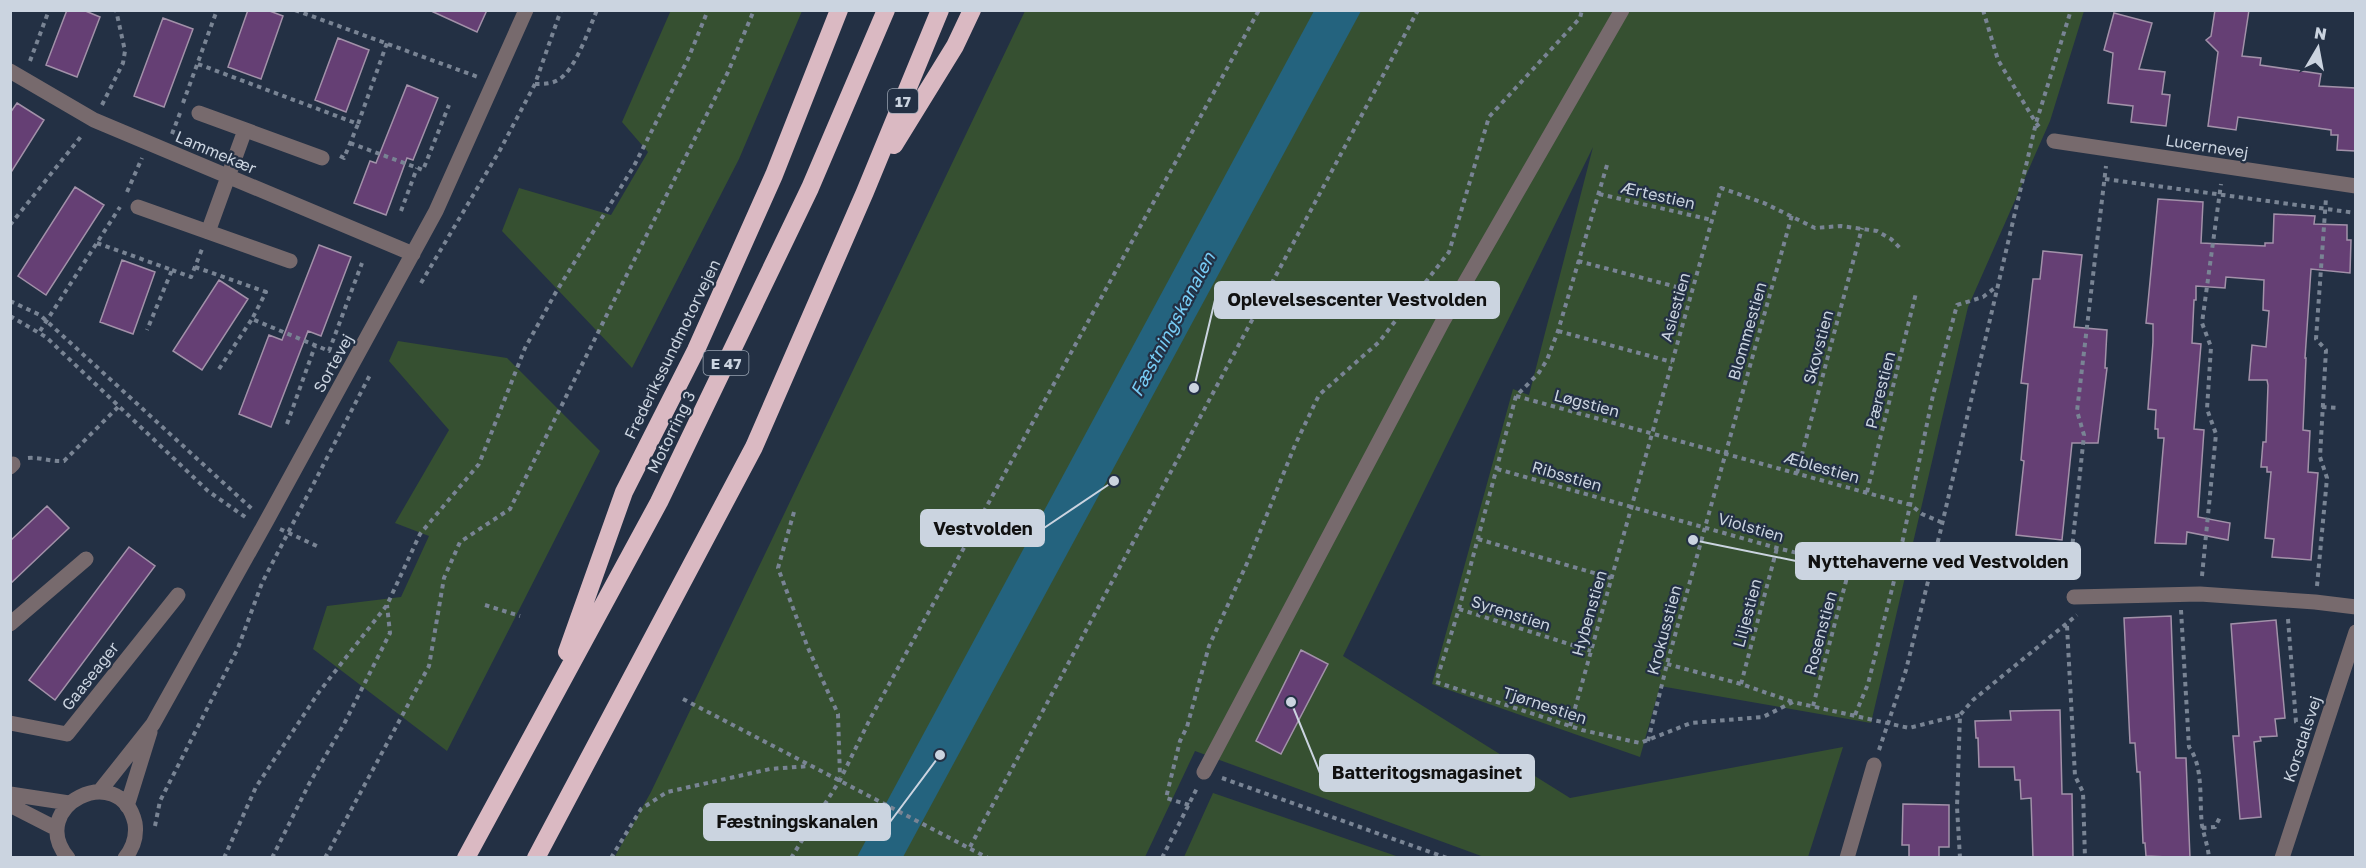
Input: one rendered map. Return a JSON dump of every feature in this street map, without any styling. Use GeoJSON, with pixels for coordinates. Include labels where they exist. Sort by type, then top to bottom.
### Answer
{"type":"FeatureCollection","features":[{"type":"Feature","properties":{"kind":"highway","name":"Frederikssundmotorvejen"},"geometry":{"type":"LineString","coordinates":[[548,707],[624,492],[696,350],[774,175],[839,10]]}},
{"type":"Feature","properties":{"kind":"highway","name":"Motorring 3"},"geometry":{"type":"LineString","coordinates":[[466,858],[659,502],[810,188],[886,10]]}},
{"type":"Feature","properties":{"kind":"highway","name":"17"},"geometry":{"type":"LineString","coordinates":[[865,192],[940,10]]}},
{"type":"Feature","properties":{"kind":"highway"},"geometry":{"type":"LineString","coordinates":[[536,858],[754,447],[865,192],[955,46],[972,10]]}},
{"type":"Feature","properties":{"kind":"street","name":"Sortevej"},"geometry":{"type":"LineString","coordinates":[[99,792],[153,724],[413,254],[436,211],[526,10]]}},
{"type":"Feature","properties":{"kind":"street"},"geometry":{"type":"LineString","coordinates":[[1204,772],[1443,321],[1622,10]]}},
{"type":"Feature","properties":{"kind":"street","name":"Lammekær"},"geometry":{"type":"LineString","coordinates":[[17,75],[94,120],[413,254]]}},
{"type":"Feature","properties":{"kind":"street"},"geometry":{"type":"LineString","coordinates":[[199,113],[322,158]]}},
{"type":"Feature","properties":{"kind":"street"},"geometry":{"type":"LineString","coordinates":[[208,232],[245,130]]}},
{"type":"Feature","properties":{"kind":"street","name":"Lucernevej"},"geometry":{"type":"LineString","coordinates":[[2054,141],[2355,186]]}},
{"type":"Feature","properties":{"kind":"street"},"geometry":{"type":"LineString","coordinates":[[138,207],[290,261]]}},
{"type":"Feature","properties":{"kind":"street"},"geometry":{"type":"LineString","coordinates":[[10,624],[86,559]]}},
{"type":"Feature","properties":{"kind":"street"},"geometry":{"type":"LineString","coordinates":[[2074,597],[2200,594],[2355,607]]}},
{"type":"Feature","properties":{"kind":"street","name":"Gaaseager"},"geometry":{"type":"LineString","coordinates":[[10,723],[68,734],[178,595]]}},
{"type":"Feature","properties":{"kind":"street","name":"Korsdalsvej"},"geometry":{"type":"LineString","coordinates":[[2282,858],[2355,632]]}},
{"type":"Feature","properties":{"kind":"street","name":"Sortevej"},"geometry":{"type":"LineString","coordinates":[[127,806],[153,724]]}},
{"type":"Feature","properties":{"kind":"street"},"geometry":{"type":"LineString","coordinates":[[1847,858],[1874,765]]}},
{"type":"Feature","properties":{"kind":"street"},"geometry":{"type":"LineString","coordinates":[[66,857],[58,839],[57,829],[63,810],[78,796],[99,792],[119,798],[133,816],[136,828],[135,840],[125,858]]}},
{"type":"Feature","properties":{"kind":"street"},"geometry":{"type":"LineString","coordinates":[[10,794],[69,803]]}},
{"type":"Feature","properties":{"kind":"street"},"geometry":{"type":"LineString","coordinates":[[10,805],[57,829]]}},
{"type":"Feature","properties":{"kind":"path"},"geometry":{"type":"LineString","coordinates":[[17,75],[49,10]]}},
{"type":"Feature","properties":{"kind":"path"},"geometry":{"type":"LineString","coordinates":[[166,150],[217,10]]}},
{"type":"Feature","properties":{"kind":"path"},"geometry":{"type":"LineString","coordinates":[[296,10],[493,82]]}},
{"type":"Feature","properties":{"kind":"path"},"geometry":{"type":"LineString","coordinates":[[418,287],[500,150],[535,84],[561,10]]}},
{"type":"Feature","properties":{"kind":"path"},"geometry":{"type":"LineString","coordinates":[[535,84],[548,84],[559,80],[568,72],[597,10]]}},
{"type":"Feature","properties":{"kind":"path"},"geometry":{"type":"LineString","coordinates":[[224,858],[256,787],[319,692],[387,605],[420,534],[479,464],[525,348],[556,292],[634,166],[688,59],[708,10]]}},
{"type":"Feature","properties":{"kind":"path"},"geometry":{"type":"LineString","coordinates":[[325,858],[429,666],[444,578],[460,542],[510,509],[728,72],[754,10]]}},
{"type":"Feature","properties":{"kind":"path"},"geometry":{"type":"LineString","coordinates":[[791,858],[840,780],[875,709],[1259,10]]}},
{"type":"Feature","properties":{"kind":"path"},"geometry":{"type":"LineString","coordinates":[[970,847],[1418,10]]}},
{"type":"Feature","properties":{"kind":"path"},"geometry":{"type":"LineString","coordinates":[[1189,805],[1166,798],[1180,741],[1187,727],[1209,645],[1249,559],[1295,445],[1319,395],[1379,342],[1449,252],[1489,117],[1580,18],[1582,10]]}},
{"type":"Feature","properties":{"kind":"path"},"geometry":{"type":"LineString","coordinates":[[1983,10],[1998,60],[2036,123],[2054,141]]}},
{"type":"Feature","properties":{"kind":"path"},"geometry":{"type":"LineString","coordinates":[[1874,765],[1906,670],[1943,523],[1996,287],[2036,123],[2071,10]]}},
{"type":"Feature","properties":{"kind":"path"},"geometry":{"type":"LineString","coordinates":[[322,158],[326,151],[344,158],[387,44]]}},
{"type":"Feature","properties":{"kind":"path"},"geometry":{"type":"LineString","coordinates":[[198,64],[358,124]]}},
{"type":"Feature","properties":{"kind":"path"},"geometry":{"type":"LineString","coordinates":[[350,143],[423,170],[448,105]]}},
{"type":"Feature","properties":{"kind":"path"},"geometry":{"type":"LineString","coordinates":[[127,193],[148,143]]}},
{"type":"Feature","properties":{"kind":"path"},"geometry":{"type":"LineString","coordinates":[[2074,597],[2072,558],[2084,435],[2077,411],[2108,149]]}},
{"type":"Feature","properties":{"kind":"path"},"geometry":{"type":"LineString","coordinates":[[1458,609],[1516,396],[1538,374],[1547,360],[1558,331],[1607,165]]}},
{"type":"Feature","properties":{"kind":"path"},"geometry":{"type":"LineString","coordinates":[[2200,594],[2216,434],[2207,409],[2211,347],[2202,323],[2223,166]]}},
{"type":"Feature","properties":{"kind":"path"},"geometry":{"type":"LineString","coordinates":[[401,211],[417,168]]}},
{"type":"Feature","properties":{"kind":"path"},"geometry":{"type":"LineString","coordinates":[[2105,179],[2355,213]]}},
{"type":"Feature","properties":{"kind":"path"},"geometry":{"type":"LineString","coordinates":[[2315,602],[2327,478],[2319,457],[2326,350],[2316,339],[2327,182]]}},
{"type":"Feature","properties":{"kind":"path","name":"Asiestien"},"geometry":{"type":"LineString","coordinates":[[1631,506],[1721,188],[1792,215]]}},
{"type":"Feature","properties":{"kind":"path","name":"Ærtestien"},"geometry":{"type":"LineString","coordinates":[[1599,194],[1712,220]]}},
{"type":"Feature","properties":{"kind":"path"},"geometry":{"type":"LineString","coordinates":[[40,332],[123,203]]}},
{"type":"Feature","properties":{"kind":"path"},"geometry":{"type":"LineString","coordinates":[[1792,215],[1815,228],[1842,226],[1862,228],[1891,238],[1902,250]]}},
{"type":"Feature","properties":{"kind":"path","name":"Blommestien"},"geometry":{"type":"LineString","coordinates":[[1705,526],[1792,215]]}},
{"type":"Feature","properties":{"kind":"path","name":"Skovstien"},"geometry":{"type":"LineString","coordinates":[[1797,472],[1862,228]]}},
{"type":"Feature","properties":{"kind":"path"},"geometry":{"type":"LineString","coordinates":[[97,243],[191,277],[208,232]]}},
{"type":"Feature","properties":{"kind":"path"},"geometry":{"type":"LineString","coordinates":[[1578,261],[1692,291]]}},
{"type":"Feature","properties":{"kind":"path"},"geometry":{"type":"LineString","coordinates":[[252,319],[329,351],[362,263]]}},
{"type":"Feature","properties":{"kind":"path"},"geometry":{"type":"LineString","coordinates":[[195,267],[266,292],[252,319],[219,369]]}},
{"type":"Feature","properties":{"kind":"path"},"geometry":{"type":"LineString","coordinates":[[147,330],[172,270]]}},
{"type":"Feature","properties":{"kind":"path"},"geometry":{"type":"LineString","coordinates":[[1855,716],[1868,684],[1895,578],[1933,395],[1958,305],[1983,297],[1996,287]]}},
{"type":"Feature","properties":{"kind":"path","name":"Pærestien"},"geometry":{"type":"LineString","coordinates":[[1867,492],[1916,293]]}},
{"type":"Feature","properties":{"kind":"path"},"geometry":{"type":"LineString","coordinates":[[10,301],[46,320],[265,524],[286,540]]}},
{"type":"Feature","properties":{"kind":"path"},"geometry":{"type":"LineString","coordinates":[[10,316],[40,332],[208,491],[233,510],[319,547]]}},
{"type":"Feature","properties":{"kind":"path"},"geometry":{"type":"LineString","coordinates":[[1558,331],[1672,362]]}},
{"type":"Feature","properties":{"kind":"path"},"geometry":{"type":"LineString","coordinates":[[287,424],[315,346]]}},
{"type":"Feature","properties":{"kind":"path"},"geometry":{"type":"LineString","coordinates":[[154,834],[160,801],[238,648],[262,584],[374,368]]}},
{"type":"Feature","properties":{"kind":"path","name":"Løgstien"},"geometry":{"type":"LineString","coordinates":[[1516,396],[1726,452]]}},
{"type":"Feature","properties":{"kind":"path"},"geometry":{"type":"LineString","coordinates":[[12,465],[27,458],[41,457],[54,462],[64,461],[118,406]]}},
{"type":"Feature","properties":{"kind":"path"},"geometry":{"type":"LineString","coordinates":[[2322,407],[2338,408]]}},
{"type":"Feature","properties":{"kind":"path","name":"Æblestien"},"geometry":{"type":"LineString","coordinates":[[1726,452],[1911,505],[1922,514],[1943,523]]}},
{"type":"Feature","properties":{"kind":"path","name":"Ribsstien"},"geometry":{"type":"LineString","coordinates":[[1497,469],[1705,526]]}},
{"type":"Feature","properties":{"kind":"path","name":"Hybenstien"},"geometry":{"type":"LineString","coordinates":[[1570,726],[1631,506]]}},
{"type":"Feature","properties":{"kind":"path"},"geometry":{"type":"LineString","coordinates":[[794,512],[778,568],[808,648],[838,714],[840,780]]}},
{"type":"Feature","properties":{"kind":"path","name":"Violstien"},"geometry":{"type":"LineString","coordinates":[[1705,526],[1778,548],[1895,578]]}},
{"type":"Feature","properties":{"kind":"path","name":"Krokusstien"},"geometry":{"type":"LineString","coordinates":[[1648,741],[1705,526]]}},
{"type":"Feature","properties":{"kind":"path"},"geometry":{"type":"LineString","coordinates":[[1478,539],[1611,578]]}},
{"type":"Feature","properties":{"kind":"path","name":"Liljestien"},"geometry":{"type":"LineString","coordinates":[[1741,684],[1778,548]]}},
{"type":"Feature","properties":{"kind":"path","name":"Rosenstien"},"geometry":{"type":"LineString","coordinates":[[1813,706],[1850,566]]}},
{"type":"Feature","properties":{"kind":"path"},"geometry":{"type":"LineString","coordinates":[[2180,595],[2189,747],[2196,757],[2202,828],[2208,842],[2209,858]]}},
{"type":"Feature","properties":{"kind":"path"},"geometry":{"type":"LineString","coordinates":[[1667,664],[1741,684],[1793,702],[1909,728],[1960,715],[1973,700],[2067,625],[2093,597]]}},
{"type":"Feature","properties":{"kind":"path"},"geometry":{"type":"LineString","coordinates":[[2286,600],[2296,722],[2320,741]]}},
{"type":"Feature","properties":{"kind":"path"},"geometry":{"type":"LineString","coordinates":[[485,604],[520,616]]}},
{"type":"Feature","properties":{"kind":"path"},"geometry":{"type":"LineString","coordinates":[[272,858],[390,633],[387,605]]}},
{"type":"Feature","properties":{"kind":"path","name":"Syrenstien"},"geometry":{"type":"LineString","coordinates":[[1458,609],[1591,651]]}},
{"type":"Feature","properties":{"kind":"path","name":"Tjørnestien"},"geometry":{"type":"LineString","coordinates":[[1458,609],[1436,682],[1570,726],[1640,743],[1648,741]]}},
{"type":"Feature","properties":{"kind":"path"},"geometry":{"type":"LineString","coordinates":[[2067,625],[2075,776],[2083,792],[2085,858]]}},
{"type":"Feature","properties":{"kind":"path"},"geometry":{"type":"LineString","coordinates":[[683,699],[988,858]]}},
{"type":"Feature","properties":{"kind":"path"},"geometry":{"type":"LineString","coordinates":[[1648,741],[1691,723],[1763,717],[1793,702]]}},
{"type":"Feature","properties":{"kind":"path"},"geometry":{"type":"LineString","coordinates":[[1960,715],[1957,807],[1960,858]]}},
{"type":"Feature","properties":{"kind":"path"},"geometry":{"type":"LineString","coordinates":[[611,858],[641,809],[667,792],[770,769],[812,766]]}},
{"type":"Feature","properties":{"kind":"path"},"geometry":{"type":"LineString","coordinates":[[1162,858],[1204,772],[1447,858]]}},
{"type":"Feature","properties":{"kind":"path"},"geometry":{"type":"LineString","coordinates":[[2202,828],[2215,827],[2220,817]]}},
{"type":"Feature","properties":{"kind":"green space"},"geometry":{"type":"Polygon","coordinates":[[[671,10],[802,11],[739,159],[632,368],[502,231],[519,188],[611,215],[648,152],[622,122],[671,10]]]}},
{"type":"Feature","properties":{"kind":"green space"},"geometry":{"type":"Polygon","coordinates":[[[1025,11],[2084,11],[2050,121],[1968,307],[1871,723],[1660,686],[1640,757],[1432,684],[1513,389],[1529,395],[1593,147],[1343,656],[1570,798],[1843,747],[1808,857],[1484,857],[1195,751],[1145,857],[614,858],[651,792],[1025,11]]]}},
{"type":"Feature","properties":{"kind":"green space"},"geometry":{"type":"Polygon","coordinates":[[[398,341],[507,358],[600,451],[447,751],[313,649],[327,606],[401,597],[429,536],[395,523],[449,430],[389,361],[398,341]]]}},
{"type":"Feature","properties":{"kind":"green space"},"geometry":{"type":"Polygon","coordinates":[[[1213,793],[1399,857],[1184,857],[1213,793]]]}},
{"type":"Feature","properties":{"kind":"water"},"geometry":{"type":"Polygon","coordinates":[[[1314,11],[1361,11],[903,857],[857,857],[1314,11]]]}},
{"type":"Feature","properties":{"kind":"building"},"geometry":{"type":"Polygon","coordinates":[[[67,10],[83,10],[100,17],[77,77],[46,65],[67,10]]]}},
{"type":"Feature","properties":{"kind":"building"},"geometry":{"type":"Polygon","coordinates":[[[248,10],[267,10],[283,16],[261,79],[228,67],[248,10]]]}},
{"type":"Feature","properties":{"kind":"building"},"geometry":{"type":"Polygon","coordinates":[[[429,10],[487,10],[477,32],[429,10]]]}},
{"type":"Feature","properties":{"kind":"building"},"geometry":{"type":"Polygon","coordinates":[[[2215,10],[2249,10],[2242,56],[2261,58],[2260,65],[2321,74],[2319,86],[2355,88],[2355,151],[2337,150],[2338,135],[2331,135],[2331,130],[2238,117],[2236,130],[2208,126],[2218,52],[2206,40],[2211,36],[2215,10]]]}},
{"type":"Feature","properties":{"kind":"building"},"geometry":{"type":"Polygon","coordinates":[[[2114,13],[2152,23],[2139,69],[2165,72],[2162,94],[2170,95],[2166,126],[2131,122],[2133,106],[2108,103],[2113,53],[2104,50],[2114,13]]]}},
{"type":"Feature","properties":{"kind":"building"},"geometry":{"type":"Polygon","coordinates":[[[163,18],[193,29],[164,107],[134,96],[163,18]]]}},
{"type":"Feature","properties":{"kind":"building"},"geometry":{"type":"Polygon","coordinates":[[[338,38],[369,50],[346,112],[315,100],[338,38]]]}},
{"type":"Feature","properties":{"kind":"building"},"geometry":{"type":"Polygon","coordinates":[[[407,85],[438,98],[413,160],[407,158],[386,215],[354,203],[370,161],[376,163],[407,85]]]}},
{"type":"Feature","properties":{"kind":"building"},"geometry":{"type":"Polygon","coordinates":[[[17,103],[44,120],[10,174],[10,113],[17,103]]]}},
{"type":"Feature","properties":{"kind":"building"},"geometry":{"type":"Polygon","coordinates":[[[75,187],[104,205],[46,295],[18,276],[75,187]]]}},
{"type":"Feature","properties":{"kind":"building"},"geometry":{"type":"Polygon","coordinates":[[[2158,199],[2203,202],[2201,243],[2265,246],[2265,243],[2273,243],[2274,214],[2315,216],[2314,224],[2347,225],[2347,240],[2351,240],[2350,273],[2311,269],[2303,430],[2310,431],[2308,472],[2318,473],[2311,560],[2272,557],[2274,539],[2265,538],[2271,472],[2267,472],[2267,467],[2261,467],[2263,442],[2266,442],[2268,385],[2267,380],[2249,380],[2252,345],[2266,347],[2269,311],[2263,310],[2264,280],[2226,277],[2225,288],[2196,286],[2196,300],[2194,300],[2192,343],[2201,344],[2194,429],[2204,430],[2198,517],[2230,523],[2228,540],[2187,532],[2186,544],[2155,543],[2164,438],[2158,438],[2158,429],[2155,429],[2156,410],[2148,409],[2153,324],[2146,323],[2158,199]]]}},
{"type":"Feature","properties":{"kind":"building"},"geometry":{"type":"Polygon","coordinates":[[[319,245],[351,257],[321,336],[308,331],[271,427],[239,414],[269,335],[282,340],[319,245]]]}},
{"type":"Feature","properties":{"kind":"building"},"geometry":{"type":"Polygon","coordinates":[[[2043,251],[2082,255],[2074,327],[2107,330],[2105,368],[2107,368],[2098,443],[2072,443],[2062,540],[2016,535],[2024,461],[2021,460],[2028,384],[2021,383],[2033,279],[2040,279],[2043,251]]]}},
{"type":"Feature","properties":{"kind":"building"},"geometry":{"type":"Polygon","coordinates":[[[122,260],[155,272],[133,334],[100,322],[122,260]]]}},
{"type":"Feature","properties":{"kind":"building"},"geometry":{"type":"Polygon","coordinates":[[[219,280],[248,299],[202,370],[173,351],[219,280]]]}},
{"type":"Feature","properties":{"kind":"building"},"geometry":{"type":"Polygon","coordinates":[[[47,506],[69,528],[10,584],[10,541],[47,506]]]}},
{"type":"Feature","properties":{"kind":"building"},"geometry":{"type":"Polygon","coordinates":[[[129,547],[155,566],[55,700],[29,680],[129,547]]]}},
{"type":"Feature","properties":{"kind":"building"},"geometry":{"type":"Polygon","coordinates":[[[2171,616],[2176,758],[2186,758],[2190,858],[2146,856],[2145,843],[2143,843],[2140,772],[2137,772],[2135,743],[2130,743],[2124,618],[2171,616]]]}},
{"type":"Feature","properties":{"kind":"building"},"geometry":{"type":"Polygon","coordinates":[[[2276,620],[2285,718],[2275,719],[2277,736],[2260,737],[2261,741],[2254,742],[2261,817],[2240,819],[2233,736],[2239,736],[2231,624],[2276,620]]]}},
{"type":"Feature","properties":{"kind":"building"},"geometry":{"type":"Polygon","coordinates":[[[1301,650],[1328,664],[1281,754],[1256,741],[1301,650]]]}},
{"type":"Feature","properties":{"kind":"building"},"geometry":{"type":"Polygon","coordinates":[[[2060,710],[2062,794],[2072,794],[2073,858],[2033,858],[2031,798],[2021,799],[2020,780],[2015,780],[2014,767],[1979,767],[1975,721],[2011,720],[2010,711],[2060,710]]]}},
{"type":"Feature","properties":{"kind":"building"},"geometry":{"type":"Polygon","coordinates":[[[1903,804],[1949,805],[1949,847],[1939,847],[1939,858],[1909,858],[1909,845],[1902,845],[1903,804]]]}},
{"type":"Feature","properties":{"kind":"place","name":"Oplevelsescenter Vestvolden"},"geometry":{"type":"Point","coordinates":[1194,388]}},
{"type":"Feature","properties":{"kind":"place","name":"Vestvolden"},"geometry":{"type":"Point","coordinates":[1114,481]}},
{"type":"Feature","properties":{"kind":"place","name":"Nyttehaverne ved Vestvolden"},"geometry":{"type":"Point","coordinates":[1693,540]}},
{"type":"Feature","properties":{"kind":"place","name":"Batteritogsmagasinet"},"geometry":{"type":"Point","coordinates":[1291,702]}},
{"type":"Feature","properties":{"kind":"place","name":"Fæstningskanalen"},"geometry":{"type":"Point","coordinates":[940,755]}}]}
